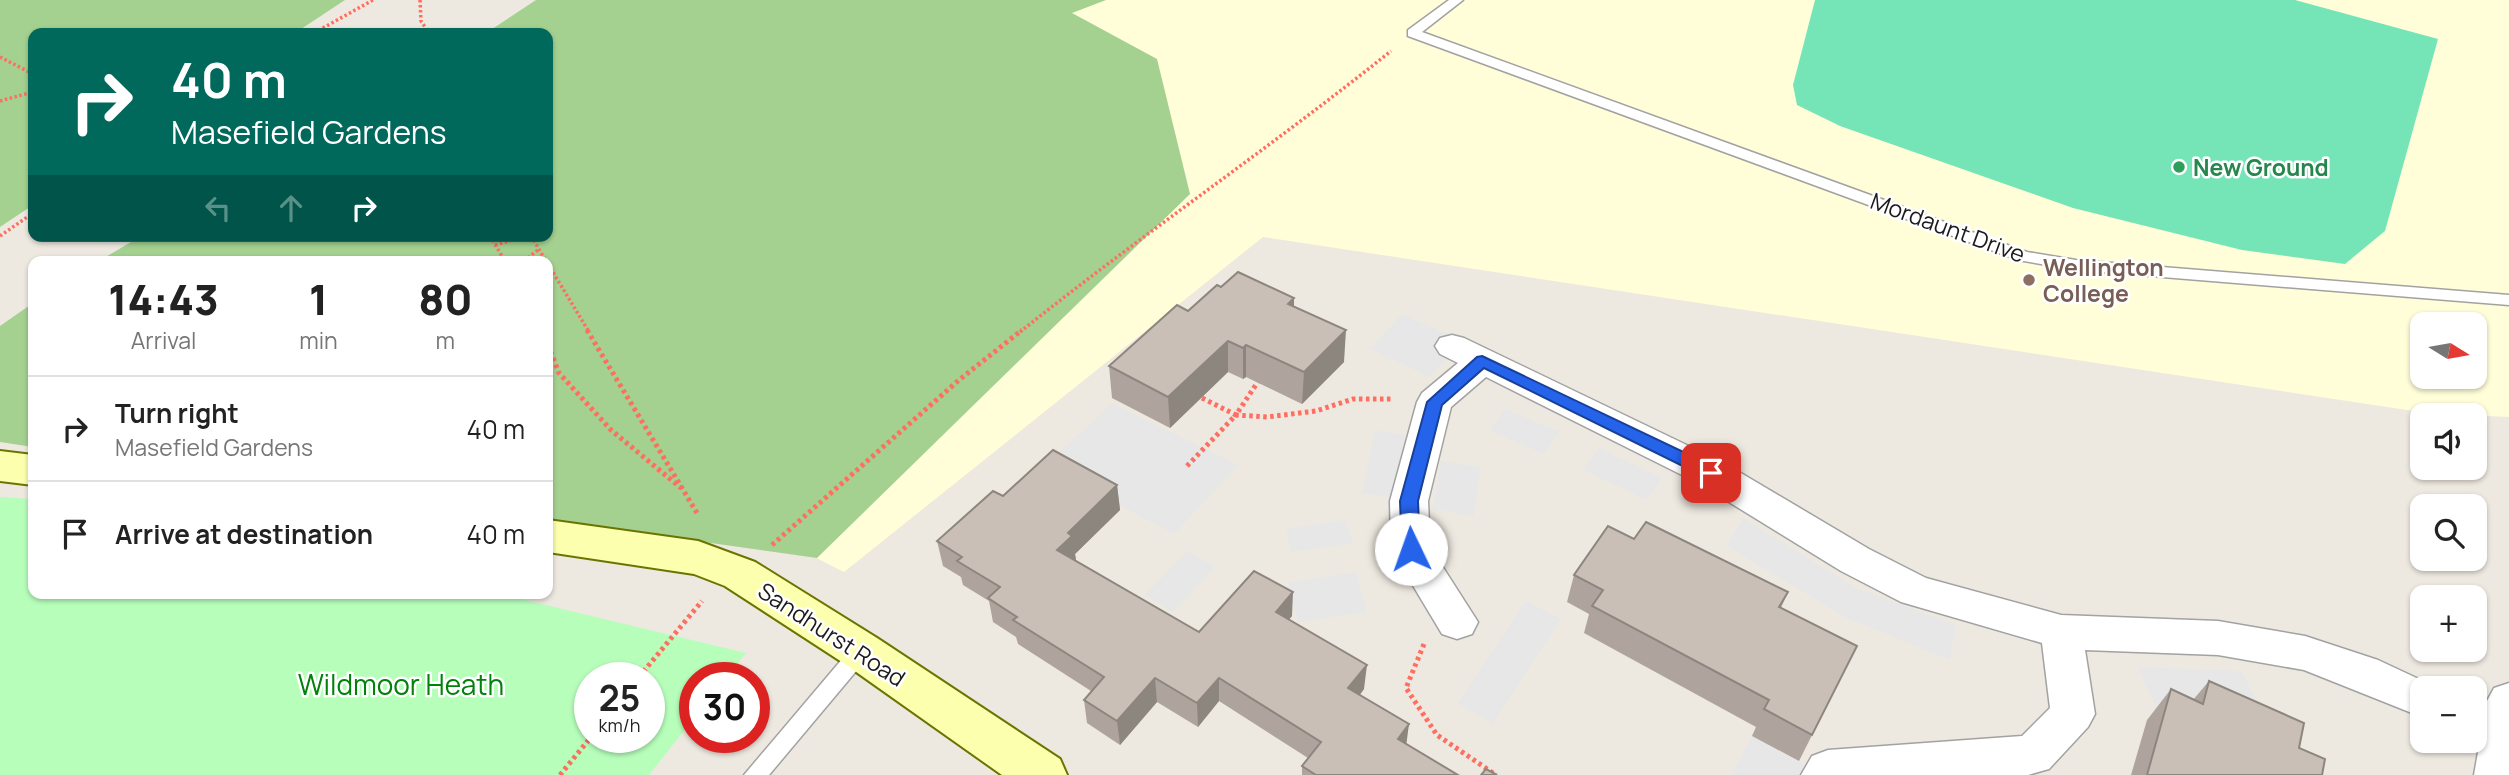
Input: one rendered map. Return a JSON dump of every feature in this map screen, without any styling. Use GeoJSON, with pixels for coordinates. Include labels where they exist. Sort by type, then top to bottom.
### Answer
{"type":"FeatureCollection","features":[{"type":"Feature","properties":{"kind":"street"},"geometry":{"type":"LineString","coordinates":[[1450,610],[1411,549],[1409,501],[1433,407],[1467,354],[1711,473],[1855,560],[1915,591],[2061,632],[2218,638],[2305,653],[2363,673],[2410,694]]}},
{"type":"Feature","properties":{"kind":"street"},"geometry":{"type":"LineString","coordinates":[[0,466],[28,469]]}},
{"type":"Feature","properties":{"kind":"street","name":"Sandhurst Road"},"geometry":{"type":"LineString","coordinates":[[553,537],[698,558],[740,574],[861,651],[1042,775]]}},
{"type":"Feature","properties":{"kind":"street"},"geometry":{"type":"LineString","coordinates":[[1824,775],[1828,769],[2033,755],[2073,714],[2061,632]]}},
{"type":"Feature","properties":{"kind":"lane"},"geometry":{"type":"LineString","coordinates":[[1413,33],[1457,0]]}},
{"type":"Feature","properties":{"kind":"lane","name":"Mordaunt Drive"},"geometry":{"type":"LineString","coordinates":[[1413,33],[2024,256],[2076,265],[2509,300]]}},
{"type":"Feature","properties":{"kind":"lane"},"geometry":{"type":"LineString","coordinates":[[755,775],[861,651]]}},
{"type":"Feature","properties":{"kind":"path"},"geometry":{"type":"LineString","coordinates":[[323,28],[373,0]]}},
{"type":"Feature","properties":{"kind":"path"},"geometry":{"type":"LineString","coordinates":[[421,0],[421,21],[426,28]]}},
{"type":"Feature","properties":{"kind":"path"},"geometry":{"type":"LineString","coordinates":[[740,574],[959,380],[1092,274],[1305,120],[1413,33]]}},
{"type":"Feature","properties":{"kind":"path"},"geometry":{"type":"LineString","coordinates":[[0,57],[28,71]]}},
{"type":"Feature","properties":{"kind":"path"},"geometry":{"type":"LineString","coordinates":[[0,101],[28,93]]}},
{"type":"Feature","properties":{"kind":"path"},"geometry":{"type":"LineString","coordinates":[[0,236],[28,216]]}},
{"type":"Feature","properties":{"kind":"path"},"geometry":{"type":"LineString","coordinates":[[493,242],[502,256]]}},
{"type":"Feature","properties":{"kind":"path"},"geometry":{"type":"LineString","coordinates":[[495,245],[506,242]]}},
{"type":"Feature","properties":{"kind":"path"},"geometry":{"type":"LineString","coordinates":[[534,242],[543,256]]}},
{"type":"Feature","properties":{"kind":"path"},"geometry":{"type":"LineString","coordinates":[[530,256],[539,249]]}},
{"type":"Feature","properties":{"kind":"path"},"geometry":{"type":"LineString","coordinates":[[553,272],[697,513]]}},
{"type":"Feature","properties":{"kind":"path"},"geometry":{"type":"LineString","coordinates":[[553,358],[559,373],[611,430],[685,491]]}},
{"type":"Feature","properties":{"kind":"path"},"geometry":{"type":"LineString","coordinates":[[1187,466],[1236,415],[1261,377]]}},
{"type":"Feature","properties":{"kind":"path"},"geometry":{"type":"LineString","coordinates":[[1202,398],[1236,415],[1267,417],[1316,411],[1353,399],[1398,400],[1433,407]]}},
{"type":"Feature","properties":{"kind":"path"},"geometry":{"type":"LineString","coordinates":[[651,662],[702,600]]}},
{"type":"Feature","properties":{"kind":"path"},"geometry":{"type":"LineString","coordinates":[[1450,610],[1406,688],[1437,735],[1496,775]]}},
{"type":"Feature","properties":{"kind":"path"},"geometry":{"type":"LineString","coordinates":[[560,775],[578,753]]}},
{"type":"Feature","properties":{"kind":"shaded area","name":"Wellington College"},"geometry":{"type":"Polygon","coordinates":[[[992,0],[2509,0],[2509,417],[2487,416],[2487,403],[2410,403],[2410,410],[1263,237],[844,572],[779,539],[992,0]]]}},
{"type":"Feature","properties":{"kind":"shaded area"},"geometry":{"type":"Polygon","coordinates":[[[1402,314],[1463,341],[1430,377],[1370,349],[1402,314]]]}},
{"type":"Feature","properties":{"kind":"shaded area"},"geometry":{"type":"Polygon","coordinates":[[[1112,403],[1238,465],[1174,534],[1045,466],[1112,403]]]}},
{"type":"Feature","properties":{"kind":"shaded area"},"geometry":{"type":"Polygon","coordinates":[[[1505,409],[1559,432],[1543,454],[1489,430],[1505,409]]]}},
{"type":"Feature","properties":{"kind":"shaded area"},"geometry":{"type":"Polygon","coordinates":[[[1375,430],[1405,435],[1393,498],[1362,493],[1375,430]]]}},
{"type":"Feature","properties":{"kind":"shaded area"},"geometry":{"type":"Polygon","coordinates":[[[1599,448],[1662,478],[1647,500],[1583,470],[1599,448]]]}},
{"type":"Feature","properties":{"kind":"shaded area"},"geometry":{"type":"Polygon","coordinates":[[[1441,461],[1480,467],[1474,516],[1433,509],[1441,461]]]}},
{"type":"Feature","properties":{"kind":"shaded area"},"geometry":{"type":"Polygon","coordinates":[[[1743,518],[1856,588],[1956,625],[1950,660],[1845,617],[1727,546],[1743,518]]]}},
{"type":"Feature","properties":{"kind":"shaded area"},"geometry":{"type":"Polygon","coordinates":[[[1345,520],[1353,543],[1291,552],[1286,529],[1345,520]]]}},
{"type":"Feature","properties":{"kind":"shaded area"},"geometry":{"type":"Polygon","coordinates":[[[1188,551],[1215,567],[1173,612],[1145,595],[1188,551]]]}},
{"type":"Feature","properties":{"kind":"shaded area"},"geometry":{"type":"Polygon","coordinates":[[[1356,572],[1367,612],[1298,622],[1288,582],[1356,572]]]}},
{"type":"Feature","properties":{"kind":"shaded area"},"geometry":{"type":"Polygon","coordinates":[[[1526,601],[1561,619],[1493,723],[1457,703],[1526,601]]]}},
{"type":"Feature","properties":{"kind":"shaded area"},"geometry":{"type":"Polygon","coordinates":[[[2137,667],[2241,671],[2264,713],[2156,708],[2137,667]]]}},
{"type":"Feature","properties":{"kind":"shaded area"},"geometry":{"type":"Polygon","coordinates":[[[1752,736],[1799,761],[1816,775],[1731,775],[1752,736]]]}},
{"type":"Feature","properties":{"kind":"green space"},"geometry":{"type":"Polygon","coordinates":[[[0,0],[345,0],[303,28],[28,28],[28,208],[0,227],[0,0]]]}},
{"type":"Feature","properties":{"kind":"green space"},"geometry":{"type":"Polygon","coordinates":[[[536,0],[1106,0],[1072,13],[1157,59],[1190,194],[817,558],[553,521],[553,256],[107,256],[131,242],[553,242],[553,28],[494,28],[536,0]]]}},
{"type":"Feature","properties":{"kind":"green space","name":"New Ground"},"geometry":{"type":"Polygon","coordinates":[[[1815,0],[2295,0],[2438,39],[2385,231],[2345,264],[2242,250],[2073,208],[1840,126],[1797,105],[1793,85],[1815,0]]]}},
{"type":"Feature","properties":{"kind":"green space"},"geometry":{"type":"Polygon","coordinates":[[[28,306],[28,446],[0,442],[0,326],[28,306]]]}},
{"type":"Feature","properties":{"kind":"green space","name":"Wildmoor Heath"},"geometry":{"type":"Polygon","coordinates":[[[0,497],[28,499],[28,599],[521,599],[746,653],[739,662],[679,662],[679,737],[649,775],[0,775],[0,497]]]}},
{"type":"Feature","properties":{"kind":"building"},"geometry":{"type":"Polygon","coordinates":[[[1238,272],[1294,298],[1288,304],[1346,330],[1304,372],[1246,345],[1243,348],[1228,341],[1168,397],[1109,366],[1177,305],[1188,311],[1217,285],[1221,287],[1238,272]]]}},
{"type":"Feature","properties":{"kind":"building"},"geometry":{"type":"Polygon","coordinates":[[[1053,450],[1117,485],[1068,533],[1072,536],[1057,550],[1199,632],[1254,571],[1293,592],[1276,612],[1367,665],[1348,688],[1409,724],[1398,739],[1458,775],[1316,775],[1302,766],[1321,742],[1219,678],[1197,703],[1155,678],[1117,721],[1084,700],[1104,677],[1013,620],[1017,617],[988,598],[1000,587],[957,561],[962,557],[937,541],[993,491],[1003,496],[1053,450]]]}},
{"type":"Feature","properties":{"kind":"building"},"geometry":{"type":"Polygon","coordinates":[[[1646,522],[1788,592],[1779,607],[1857,646],[1812,735],[1764,709],[1769,700],[1592,606],[1603,590],[1574,575],[1608,526],[1634,539],[1646,522]]]}},
{"type":"Feature","properties":{"kind":"building"},"geometry":{"type":"Polygon","coordinates":[[[2209,681],[2304,723],[2299,748],[2325,759],[2322,775],[2147,775],[2171,689],[2203,704],[2209,681]]]}},
{"type":"Feature","properties":{"kind":"building"},"geometry":{"type":"Polygon","coordinates":[[[1486,769],[1497,775],[1481,775],[1486,769]]]}},
{"type":"Feature","properties":{"kind":"place","name":"New Ground"},"geometry":{"type":"Point","coordinates":[2179,167]}},
{"type":"Feature","properties":{"kind":"place","name":"Wellington College"},"geometry":{"type":"Point","coordinates":[2029,280]}},
{"type":"Feature","properties":{"kind":"route"},"geometry":{"type":"LineString","coordinates":[[1411,549],[1409,501],[1435,402],[1482,361],[1711,473]]}}]}
